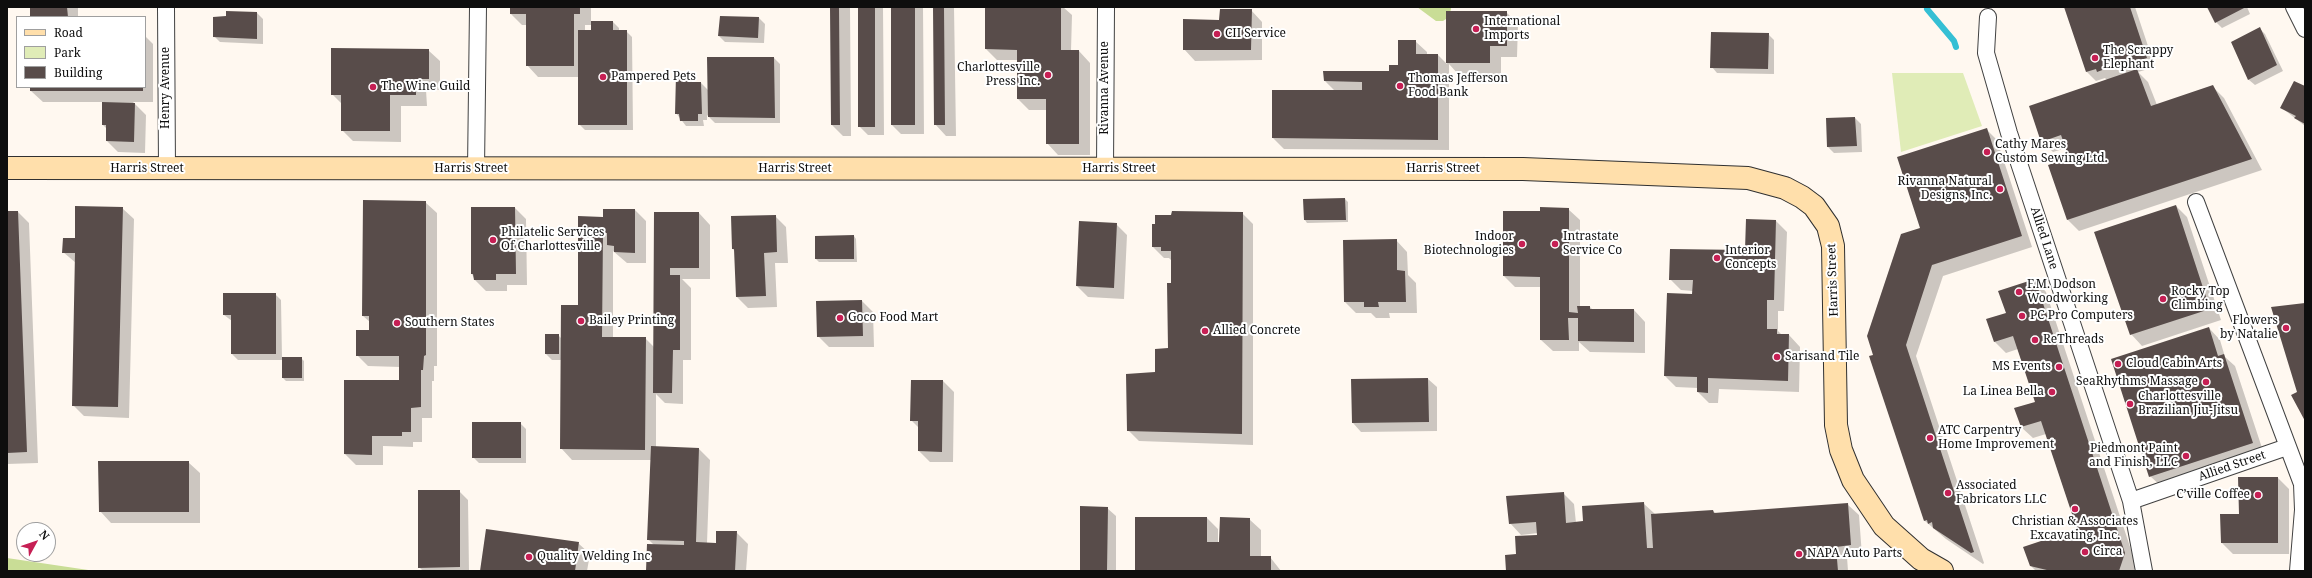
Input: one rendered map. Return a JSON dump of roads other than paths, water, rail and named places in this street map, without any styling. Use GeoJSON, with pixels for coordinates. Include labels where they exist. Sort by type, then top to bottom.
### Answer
{"type":"FeatureCollection","features":[{"type":"Feature","properties":{"kind":"street","name":"Henry Avenue"},"geometry":{"type":"LineString","coordinates":[[166,7],[167,169]]}},
{"type":"Feature","properties":{"kind":"street"},"geometry":{"type":"LineString","coordinates":[[476,169],[478,7]]}},
{"type":"Feature","properties":{"kind":"street","name":"Rivanna Avenue"},"geometry":{"type":"LineString","coordinates":[[1105,169],[1106,7]]}},
{"type":"Feature","properties":{"kind":"street"},"geometry":{"type":"LineString","coordinates":[[2294,7],[2305,29]]}},
{"type":"Feature","properties":{"kind":"street","name":"Allied Lane"},"geometry":{"type":"LineString","coordinates":[[1988,17],[1986,53],[2009,133],[2131,501],[2144,571]]}},
{"type":"Feature","properties":{"kind":"street","name":"Harris Street"},"geometry":{"type":"LineString","coordinates":[[7,168],[1523,169],[1748,178],[1785,188],[1814,206],[1828,226],[1832,236],[1836,425],[1843,456],[1853,480],[1884,526],[1921,559],[1942,571]]}},
{"type":"Feature","properties":{"kind":"street"},"geometry":{"type":"LineString","coordinates":[[2196,202],[2287,447],[2296,463],[2302,484],[2303,510],[2298,571]]}},
{"type":"Feature","properties":{"kind":"street","name":"Allied Street"},"geometry":{"type":"LineString","coordinates":[[2131,501],[2287,447]]}},
{"type":"Feature","properties":{"kind":"waterway"},"geometry":{"type":"LineString","coordinates":[[1927,9],[1954,41],[1956,47]]}},
{"type":"Feature","properties":{"kind":"place","name":"International Imports"},"geometry":{"type":"Point","coordinates":[1476,29]}},
{"type":"Feature","properties":{"kind":"place","name":"CII Service"},"geometry":{"type":"Point","coordinates":[1217,34]}},
{"type":"Feature","properties":{"kind":"place","name":"The Scrappy Elephant"},"geometry":{"type":"Point","coordinates":[2095,58]}},
{"type":"Feature","properties":{"kind":"place","name":"Charlottesville Press Inc."},"geometry":{"type":"Point","coordinates":[1048,75]}},
{"type":"Feature","properties":{"kind":"place","name":"Pampered Pets"},"geometry":{"type":"Point","coordinates":[603,77]}},
{"type":"Feature","properties":{"kind":"place","name":"Thomas Jefferson Food Bank"},"geometry":{"type":"Point","coordinates":[1400,86]}},
{"type":"Feature","properties":{"kind":"place","name":"The Wine Guild"},"geometry":{"type":"Point","coordinates":[373,87]}},
{"type":"Feature","properties":{"kind":"place","name":"Cathy Mares Custom Sewing Ltd."},"geometry":{"type":"Point","coordinates":[1987,152]}},
{"type":"Feature","properties":{"kind":"place","name":"Rivanna Natural Designs, Inc."},"geometry":{"type":"Point","coordinates":[2000,189]}},
{"type":"Feature","properties":{"kind":"place","name":"Philatelic Services Of Charlottesville"},"geometry":{"type":"Point","coordinates":[493,240]}},
{"type":"Feature","properties":{"kind":"place","name":"Indoor Biotechnologies"},"geometry":{"type":"Point","coordinates":[1522,244]}},
{"type":"Feature","properties":{"kind":"place","name":"Intrastate Service Co"},"geometry":{"type":"Point","coordinates":[1555,244]}},
{"type":"Feature","properties":{"kind":"place","name":"Interior Concepts"},"geometry":{"type":"Point","coordinates":[1717,258]}},
{"type":"Feature","properties":{"kind":"place","name":"F.M. Dodson Woodworking"},"geometry":{"type":"Point","coordinates":[2019,292]}},
{"type":"Feature","properties":{"kind":"place","name":"Rocky Top Climbing"},"geometry":{"type":"Point","coordinates":[2163,299]}},
{"type":"Feature","properties":{"kind":"place","name":"PC Pro Computers"},"geometry":{"type":"Point","coordinates":[2022,316]}},
{"type":"Feature","properties":{"kind":"place","name":"Goco Food Mart"},"geometry":{"type":"Point","coordinates":[840,318]}},
{"type":"Feature","properties":{"kind":"place","name":"Bailey Printing"},"geometry":{"type":"Point","coordinates":[581,321]}},
{"type":"Feature","properties":{"kind":"place","name":"Southern States"},"geometry":{"type":"Point","coordinates":[397,323]}},
{"type":"Feature","properties":{"kind":"place","name":"Flowers by Natalie"},"geometry":{"type":"Point","coordinates":[2286,328]}},
{"type":"Feature","properties":{"kind":"place","name":"Allied Concrete"},"geometry":{"type":"Point","coordinates":[1205,331]}},
{"type":"Feature","properties":{"kind":"place","name":"ReThreads"},"geometry":{"type":"Point","coordinates":[2035,340]}},
{"type":"Feature","properties":{"kind":"place","name":"Sarisand Tile"},"geometry":{"type":"Point","coordinates":[1777,357]}},
{"type":"Feature","properties":{"kind":"place","name":"Cloud Cabin Arts"},"geometry":{"type":"Point","coordinates":[2118,364]}},
{"type":"Feature","properties":{"kind":"place","name":"MS Events"},"geometry":{"type":"Point","coordinates":[2059,367]}},
{"type":"Feature","properties":{"kind":"place","name":"SeaRhythms Massage"},"geometry":{"type":"Point","coordinates":[2206,382]}},
{"type":"Feature","properties":{"kind":"place","name":"La Linea Bella"},"geometry":{"type":"Point","coordinates":[2052,392]}},
{"type":"Feature","properties":{"kind":"place","name":"Charlottesville Brazilian Jiu-Jitsu"},"geometry":{"type":"Point","coordinates":[2130,404]}},
{"type":"Feature","properties":{"kind":"place","name":"ATC Carpentry Home Improvement"},"geometry":{"type":"Point","coordinates":[1930,438]}},
{"type":"Feature","properties":{"kind":"place","name":"Piedmont Paint and Finish, LLC"},"geometry":{"type":"Point","coordinates":[2186,456]}},
{"type":"Feature","properties":{"kind":"place","name":"Associated Fabricators LLC"},"geometry":{"type":"Point","coordinates":[1948,493]}},
{"type":"Feature","properties":{"kind":"place","name":"C’ville Coffee"},"geometry":{"type":"Point","coordinates":[2258,495]}},
{"type":"Feature","properties":{"kind":"place","name":"Christian & Associates Excavating, Inc."},"geometry":{"type":"Point","coordinates":[2075,509]}},
{"type":"Feature","properties":{"kind":"place","name":"Circa"},"geometry":{"type":"Point","coordinates":[2085,552]}},
{"type":"Feature","properties":{"kind":"place","name":"NAPA Auto Parts"},"geometry":{"type":"Point","coordinates":[1799,554]}},
{"type":"Feature","properties":{"kind":"place","name":"Quality Welding Inc"},"geometry":{"type":"Point","coordinates":[529,557]}}]}
